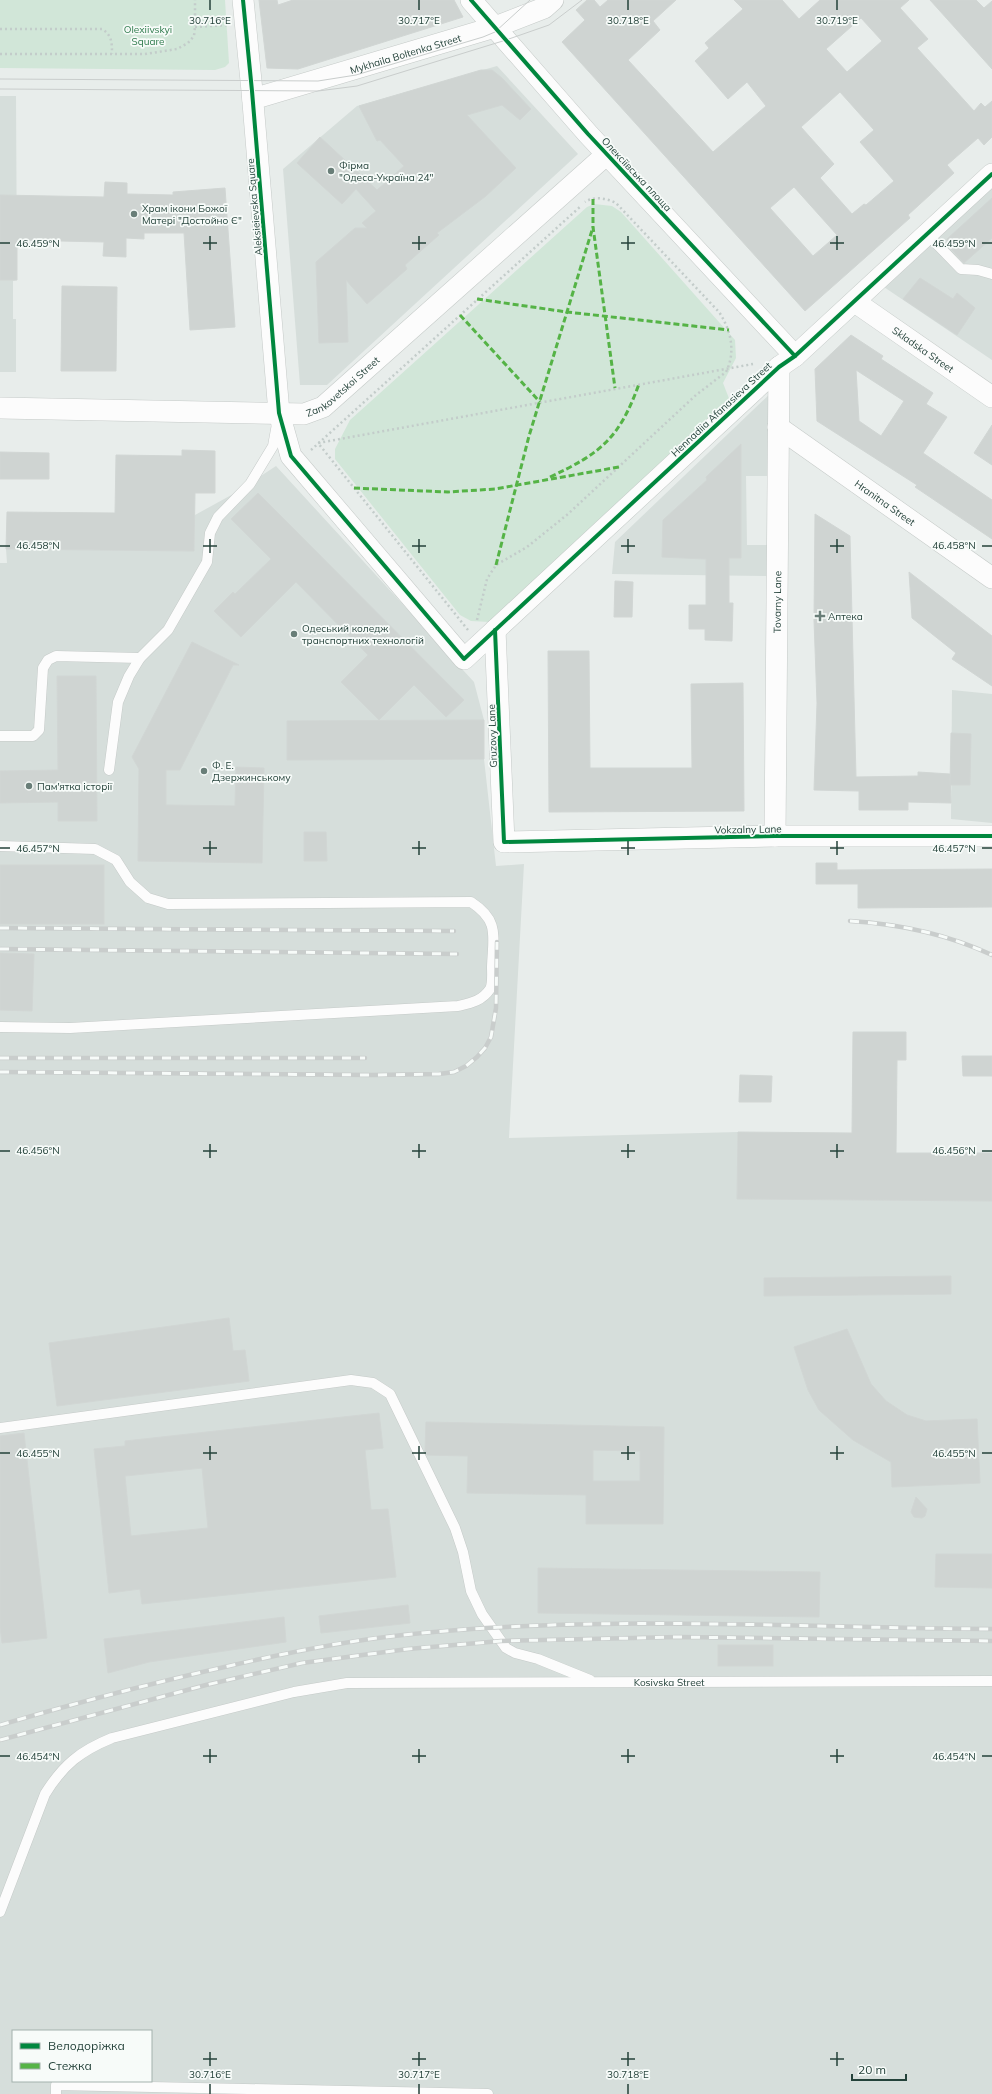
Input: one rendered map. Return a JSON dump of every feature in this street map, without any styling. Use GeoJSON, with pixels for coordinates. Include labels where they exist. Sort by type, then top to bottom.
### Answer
{"type":"FeatureCollection","features":[{"type":"Feature","properties":{"kind":"street","name":"Aleksieievska Square"},"geometry":{"type":"LineString","coordinates":[[243,0],[253,98],[279,413],[290,456],[464,659]]}},
{"type":"Feature","properties":{"kind":"street","name":"Олексіївська площа"},"geometry":{"type":"LineString","coordinates":[[471,0],[787,361]]}},
{"type":"Feature","properties":{"kind":"street","name":"Mykhaila Boltenka Street"},"geometry":{"type":"LineString","coordinates":[[253,98],[495,27],[544,8],[553,0]]}},
{"type":"Feature","properties":{"kind":"street","name":"Zankovetskoi Street"},"geometry":{"type":"LineString","coordinates":[[0,408],[304,414],[323,407],[606,154]]}},
{"type":"Feature","properties":{"kind":"street","name":"Hennadiia Afanasieva Street"},"geometry":{"type":"LineString","coordinates":[[464,659],[486,626],[854,302],[992,174]]}},
{"type":"Feature","properties":{"kind":"street","name":"Skladska Street"},"geometry":{"type":"LineString","coordinates":[[854,302],[992,397]]}},
{"type":"Feature","properties":{"kind":"street","name":"Tovarny Lane"},"geometry":{"type":"LineString","coordinates":[[775,836],[778,427],[787,361]]}},
{"type":"Feature","properties":{"kind":"street","name":"Hranitna Street"},"geometry":{"type":"LineString","coordinates":[[778,427],[992,578]]}},
{"type":"Feature","properties":{"kind":"street","name":"Gruzovy Lane"},"geometry":{"type":"LineString","coordinates":[[486,626],[504,842]]}},
{"type":"Feature","properties":{"kind":"street","name":"Vokzalny Lane"},"geometry":{"type":"LineString","coordinates":[[504,842],[775,836],[992,836]]}},
{"type":"Feature","properties":{"kind":"lane"},"geometry":{"type":"LineString","coordinates":[[927,234],[961,270],[978,270],[992,274]]}},
{"type":"Feature","properties":{"kind":"lane"},"geometry":{"type":"LineString","coordinates":[[109,770],[118,702],[129,676],[140,658],[168,630],[207,562],[210,533],[218,517],[250,484],[273,446],[279,413]]}},
{"type":"Feature","properties":{"kind":"lane"},"geometry":{"type":"LineString","coordinates":[[0,736],[33,736],[39,730],[43,668],[48,660],[56,656],[140,658]]}},
{"type":"Feature","properties":{"kind":"lane"},"geometry":{"type":"LineString","coordinates":[[0,846],[95,849],[116,860],[130,882],[148,898],[168,904],[471,902],[484,910],[494,929],[491,987],[482,998],[472,1003],[450,1006],[78,1027],[0,1027]]}},
{"type":"Feature","properties":{"kind":"lane"},"geometry":{"type":"LineString","coordinates":[[0,1428],[351,1380],[373,1383],[390,1394],[455,1528],[463,1552],[471,1591],[482,1614],[504,1644],[515,1653],[596,1682]]}},
{"type":"Feature","properties":{"kind":"lane","name":"Kosivska Street"},"geometry":{"type":"LineString","coordinates":[[0,1912],[45,1794],[56,1777],[76,1756],[92,1746],[112,1738],[294,1692],[347,1683],[992,1681]]}},
{"type":"Feature","properties":{"kind":"lane"},"geometry":{"type":"LineString","coordinates":[[56,2094],[56,2085],[488,2094]]}},
{"type":"Feature","properties":{"kind":"path"},"geometry":{"type":"LineString","coordinates":[[0,54],[145,54],[177,49],[188,43],[194,36],[195,0]]}},
{"type":"Feature","properties":{"kind":"path"},"geometry":{"type":"LineString","coordinates":[[195,26],[246,25]]}},
{"type":"Feature","properties":{"kind":"path"},"geometry":{"type":"LineString","coordinates":[[0,29],[102,29],[110,37],[112,54]]}},
{"type":"Feature","properties":{"kind":"path"},"geometry":{"type":"LineString","coordinates":[[297,463],[587,200],[608,200],[616,203],[719,312],[730,330],[731,341],[728,368],[726,372],[696,395],[568,514],[527,547],[496,565],[487,579],[486,626]]}},
{"type":"Feature","properties":{"kind":"path"},"geometry":{"type":"LineString","coordinates":[[318,444],[728,368],[787,361]]}},
{"type":"Feature","properties":{"kind":"path"},"geometry":{"type":"LineString","coordinates":[[318,444],[468,631]]}},
{"type":"Feature","properties":{"kind":"shaded area"},"geometry":{"type":"Polygon","coordinates":[[[497,66],[578,154],[327,385],[300,385],[283,169],[357,106],[497,66]]]}},
{"type":"Feature","properties":{"kind":"shaded area"},"geometry":{"type":"Polygon","coordinates":[[[0,96],[16,96],[17,280],[13,281],[13,319],[16,319],[16,372],[0,372],[0,96]]]}},
{"type":"Feature","properties":{"kind":"shaded area"},"geometry":{"type":"Polygon","coordinates":[[[992,186],[992,360],[881,285],[992,186]]]}},
{"type":"Feature","properties":{"kind":"shaded area"},"geometry":{"type":"Polygon","coordinates":[[[774,390],[773,476],[746,476],[747,545],[773,545],[771,576],[612,574],[615,542],[774,390]]]}},
{"type":"Feature","properties":{"kind":"shaded area"},"geometry":{"type":"Polygon","coordinates":[[[276,466],[474,682],[484,720],[484,759],[496,866],[524,864],[509,1138],[738,1132],[737,1199],[992,1201],[992,2094],[0,2094],[0,563],[7,563],[6,549],[194,551],[195,515],[235,493],[276,466]]]}},
{"type":"Feature","properties":{"kind":"shaded area"},"geometry":{"type":"Polygon","coordinates":[[[952,690],[992,694],[992,823],[951,819],[952,690]]]}},
{"type":"Feature","properties":{"kind":"green space","name":"Olexiivskyi Square"},"geometry":{"type":"Polygon","coordinates":[[[0,0],[225,0],[229,63],[225,67],[215,70],[0,68],[0,0]]]}},
{"type":"Feature","properties":{"kind":"green space"},"geometry":{"type":"Polygon","coordinates":[[[594,204],[612,206],[621,212],[735,340],[736,358],[723,383],[730,401],[490,622],[471,621],[460,615],[335,459],[335,449],[350,420],[587,207],[594,204]]]}},
{"type":"Feature","properties":{"kind":"building"},"geometry":{"type":"Polygon","coordinates":[[[259,0],[277,0],[278,5],[293,0],[454,0],[463,17],[298,69],[267,68],[259,0]]]}},
{"type":"Feature","properties":{"kind":"building"},"geometry":{"type":"Polygon","coordinates":[[[587,0],[594,0],[600,7],[608,0],[676,0],[653,21],[660,30],[628,60],[713,152],[766,106],[747,82],[728,99],[695,61],[709,48],[705,43],[743,9],[734,0],[782,0],[799,19],[820,0],[909,0],[900,8],[928,39],[917,48],[974,111],[981,103],[985,107],[992,101],[992,137],[984,145],[978,138],[947,165],[954,173],[908,215],[910,218],[805,311],[562,42],[585,20],[576,10],[587,0]],[[861,18],[826,49],[847,72],[882,41],[861,18]],[[840,92],[801,127],[834,164],[820,178],[852,214],[864,204],[866,205],[894,181],[860,142],[874,130],[840,92]],[[794,187],[770,208],[813,256],[837,235],[794,187]]]}},
{"type":"Feature","properties":{"kind":"building"},"geometry":{"type":"Polygon","coordinates":[[[930,0],[976,0],[984,8],[992,1],[992,69],[930,0]]]}},
{"type":"Feature","properties":{"kind":"building"},"geometry":{"type":"Polygon","coordinates":[[[481,70],[492,70],[502,78],[531,109],[520,120],[502,105],[467,115],[516,168],[486,196],[437,233],[439,235],[405,265],[407,269],[367,304],[346,280],[348,342],[319,343],[316,262],[355,228],[367,228],[362,223],[376,211],[356,189],[342,204],[297,163],[320,137],[377,190],[404,166],[380,140],[377,141],[359,106],[481,70]]]}},
{"type":"Feature","properties":{"kind":"building"},"geometry":{"type":"Polygon","coordinates":[[[105,182],[127,183],[127,194],[173,195],[173,192],[225,188],[235,327],[190,330],[184,233],[144,233],[144,239],[126,238],[126,257],[103,256],[104,242],[17,240],[17,280],[0,280],[0,195],[104,197],[105,182]]]}},
{"type":"Feature","properties":{"kind":"building"},"geometry":{"type":"Polygon","coordinates":[[[992,198],[992,238],[964,263],[948,246],[947,239],[992,198]]]}},
{"type":"Feature","properties":{"kind":"building"},"geometry":{"type":"Polygon","coordinates":[[[920,278],[953,299],[957,293],[975,308],[957,335],[903,299],[920,278]]]}},
{"type":"Feature","properties":{"kind":"building"},"geometry":{"type":"Polygon","coordinates":[[[62,286],[117,287],[116,371],[61,371],[62,286]]]}},
{"type":"Feature","properties":{"kind":"building"},"geometry":{"type":"Polygon","coordinates":[[[851,335],[883,356],[881,359],[933,393],[926,404],[947,417],[923,453],[992,500],[992,539],[915,487],[917,485],[817,421],[815,369],[851,335]],[[856,370],[859,421],[881,436],[904,401],[856,370]]]}},
{"type":"Feature","properties":{"kind":"building"},"geometry":{"type":"Polygon","coordinates":[[[992,425],[992,465],[974,453],[992,425]]]}},
{"type":"Feature","properties":{"kind":"building"},"geometry":{"type":"Polygon","coordinates":[[[741,444],[741,558],[729,558],[729,603],[733,603],[732,641],[705,640],[705,629],[689,629],[689,605],[706,605],[706,559],[662,557],[663,520],[707,480],[706,477],[741,444]]]}},
{"type":"Feature","properties":{"kind":"building"},"geometry":{"type":"Polygon","coordinates":[[[182,450],[215,451],[215,493],[195,493],[194,551],[6,549],[7,512],[115,513],[116,455],[182,456],[182,450]]]}},
{"type":"Feature","properties":{"kind":"building"},"geometry":{"type":"Polygon","coordinates":[[[0,452],[49,453],[49,479],[0,479],[0,452]]]}},
{"type":"Feature","properties":{"kind":"building"},"geometry":{"type":"Polygon","coordinates":[[[258,493],[464,700],[446,717],[414,685],[379,720],[341,682],[368,655],[296,582],[241,637],[214,611],[233,592],[235,594],[271,559],[231,519],[258,493]]]}},
{"type":"Feature","properties":{"kind":"building"},"geometry":{"type":"Polygon","coordinates":[[[815,514],[850,536],[856,777],[918,776],[918,772],[950,774],[951,803],[908,802],[908,810],[859,810],[859,791],[814,790],[817,703],[814,620],[815,514]]]}},
{"type":"Feature","properties":{"kind":"building"},"geometry":{"type":"Polygon","coordinates":[[[909,572],[992,636],[992,686],[952,659],[956,653],[912,618],[909,572]]]}},
{"type":"Feature","properties":{"kind":"building"},"geometry":{"type":"Polygon","coordinates":[[[615,581],[633,582],[632,617],[614,617],[615,581]]]}},
{"type":"Feature","properties":{"kind":"building"},"geometry":{"type":"Polygon","coordinates":[[[192,642],[239,665],[233,665],[180,770],[166,770],[166,805],[235,806],[236,767],[264,768],[262,863],[138,861],[139,769],[132,757],[192,642]]]}},
{"type":"Feature","properties":{"kind":"building"},"geometry":{"type":"Polygon","coordinates":[[[548,651],[589,651],[590,768],[692,768],[691,684],[743,683],[744,811],[549,812],[548,651]]]}},
{"type":"Feature","properties":{"kind":"building"},"geometry":{"type":"Polygon","coordinates":[[[57,676],[96,676],[97,821],[58,821],[58,802],[0,803],[0,771],[58,770],[57,676]]]}},
{"type":"Feature","properties":{"kind":"building"},"geometry":{"type":"Polygon","coordinates":[[[484,720],[484,759],[287,760],[287,721],[484,720]]]}},
{"type":"Feature","properties":{"kind":"building"},"geometry":{"type":"Polygon","coordinates":[[[951,733],[971,734],[970,785],[950,785],[951,733]]]}},
{"type":"Feature","properties":{"kind":"building"},"geometry":{"type":"Polygon","coordinates":[[[304,832],[326,832],[327,861],[304,861],[304,832]]]}},
{"type":"Feature","properties":{"kind":"building"},"geometry":{"type":"Polygon","coordinates":[[[816,863],[837,863],[837,870],[992,869],[992,907],[858,908],[858,884],[816,884],[816,863]]]}},
{"type":"Feature","properties":{"kind":"building"},"geometry":{"type":"Polygon","coordinates":[[[0,865],[104,865],[104,924],[0,924],[0,865]]]}},
{"type":"Feature","properties":{"kind":"building"},"geometry":{"type":"Polygon","coordinates":[[[0,953],[34,954],[32,1011],[0,1010],[0,953]]]}},
{"type":"Feature","properties":{"kind":"building"},"geometry":{"type":"Polygon","coordinates":[[[853,1032],[906,1032],[906,1060],[897,1060],[896,1153],[992,1153],[992,1201],[737,1199],[738,1132],[852,1133],[853,1032]]]}},
{"type":"Feature","properties":{"kind":"building"},"geometry":{"type":"Polygon","coordinates":[[[962,1056],[992,1056],[992,1076],[963,1076],[962,1056]]]}},
{"type":"Feature","properties":{"kind":"building"},"geometry":{"type":"Polygon","coordinates":[[[740,1075],[772,1076],[771,1102],[739,1102],[740,1075]]]}},
{"type":"Feature","properties":{"kind":"building"},"geometry":{"type":"Polygon","coordinates":[[[951,1276],[951,1294],[764,1296],[764,1278],[951,1276]]]}},
{"type":"Feature","properties":{"kind":"building"},"geometry":{"type":"Polygon","coordinates":[[[229,1318],[233,1351],[245,1350],[249,1381],[57,1406],[49,1343],[229,1318]]]}},
{"type":"Feature","properties":{"kind":"building"},"geometry":{"type":"Polygon","coordinates":[[[847,1329],[871,1384],[886,1401],[907,1415],[926,1421],[977,1419],[980,1483],[892,1487],[891,1462],[853,1440],[819,1410],[808,1390],[794,1347],[847,1329]]]}},
{"type":"Feature","properties":{"kind":"building"},"geometry":{"type":"Polygon","coordinates":[[[379,1413],[383,1448],[365,1450],[371,1510],[388,1509],[396,1577],[142,1604],[140,1589],[109,1593],[94,1449],[125,1446],[125,1441],[379,1413]],[[202,1468],[125,1476],[131,1536],[208,1528],[202,1468]]]}},
{"type":"Feature","properties":{"kind":"building"},"geometry":{"type":"Polygon","coordinates":[[[426,1422],[664,1427],[663,1524],[586,1524],[586,1495],[467,1493],[468,1456],[427,1455],[425,1452],[426,1422]],[[593,1450],[593,1481],[640,1481],[640,1451],[593,1450]]]}},
{"type":"Feature","properties":{"kind":"building"},"geometry":{"type":"Polygon","coordinates":[[[24,1433],[47,1638],[2,1643],[0,1627],[0,1436],[24,1433]]]}},
{"type":"Feature","properties":{"kind":"building"},"geometry":{"type":"Polygon","coordinates":[[[916,1497],[927,1509],[925,1516],[922,1518],[914,1517],[911,1512],[916,1497]]]}},
{"type":"Feature","properties":{"kind":"building"},"geometry":{"type":"Polygon","coordinates":[[[936,1554],[992,1554],[992,1588],[935,1587],[936,1554]]]}},
{"type":"Feature","properties":{"kind":"building"},"geometry":{"type":"Polygon","coordinates":[[[538,1568],[820,1572],[819,1617],[538,1613],[538,1568]]]}},
{"type":"Feature","properties":{"kind":"building"},"geometry":{"type":"Polygon","coordinates":[[[408,1605],[410,1623],[321,1633],[319,1616],[408,1605]]]}},
{"type":"Feature","properties":{"kind":"building"},"geometry":{"type":"Polygon","coordinates":[[[284,1617],[286,1642],[149,1662],[108,1673],[104,1639],[284,1617]]]}},
{"type":"Feature","properties":{"kind":"building"},"geometry":{"type":"Polygon","coordinates":[[[718,1645],[773,1645],[773,1666],[718,1666],[718,1645]]]}},
{"type":"Feature","properties":{"kind":"tram line"},"geometry":{"type":"LineString","coordinates":[[0,79],[318,81],[356,75],[483,37],[495,32],[530,0]]}},
{"type":"Feature","properties":{"kind":"tram line"},"geometry":{"type":"LineString","coordinates":[[0,89],[318,91],[357,86],[506,40],[549,25],[582,0]]}},
{"type":"Feature","properties":{"kind":"railway"},"geometry":{"type":"LineString","coordinates":[[850,921],[868,922],[922,931],[958,941],[992,955]]}},
{"type":"Feature","properties":{"kind":"railway"},"geometry":{"type":"LineString","coordinates":[[0,928],[454,931]]}},
{"type":"Feature","properties":{"kind":"railway"},"geometry":{"type":"LineString","coordinates":[[0,1072],[373,1075],[439,1074],[454,1072],[466,1066],[477,1057],[485,1048],[491,1037],[496,1008],[497,942]]}},
{"type":"Feature","properties":{"kind":"railway"},"geometry":{"type":"LineString","coordinates":[[0,949],[457,954]]}},
{"type":"Feature","properties":{"kind":"railway"},"geometry":{"type":"LineString","coordinates":[[0,1058],[365,1058]]}},
{"type":"Feature","properties":{"kind":"railway"},"geometry":{"type":"LineString","coordinates":[[0,1725],[171,1679],[250,1661],[337,1644],[403,1635],[549,1625],[623,1624],[992,1629]]}},
{"type":"Feature","properties":{"kind":"railway"},"geometry":{"type":"LineString","coordinates":[[0,1740],[206,1685],[302,1663],[408,1649],[501,1641],[678,1637],[992,1641]]}},
{"type":"Feature","properties":{"kind":"marked path"},"geometry":{"type":"LineString","coordinates":[[593,199],[593,227],[615,388]]}},
{"type":"Feature","properties":{"kind":"marked path"},"geometry":{"type":"LineString","coordinates":[[496,565],[529,436],[593,227]]}},
{"type":"Feature","properties":{"kind":"marked path"},"geometry":{"type":"LineString","coordinates":[[477,299],[567,312],[729,330]]}},
{"type":"Feature","properties":{"kind":"marked path"},"geometry":{"type":"LineString","coordinates":[[460,315],[540,402]]}},
{"type":"Feature","properties":{"kind":"marked path"},"geometry":{"type":"LineString","coordinates":[[550,477],[583,460],[606,442],[624,418],[632,403],[639,384]]}},
{"type":"Feature","properties":{"kind":"marked path"},"geometry":{"type":"LineString","coordinates":[[354,488],[448,492],[495,489],[619,467]]}},
{"type":"Feature","properties":{"kind":"cycle path"},"geometry":{"type":"LineString","coordinates":[[243,0],[279,413],[291,456],[464,659],[779,367],[795,356],[992,174]]}},
{"type":"Feature","properties":{"kind":"cycle path"},"geometry":{"type":"LineString","coordinates":[[471,0],[588,134],[795,356]]}},
{"type":"Feature","properties":{"kind":"cycle path"},"geometry":{"type":"LineString","coordinates":[[495,630],[504,842],[775,836],[992,836]]}},
{"type":"Feature","properties":{"kind":"place","name":"Фірма \"Одеса-Україна 24\""},"geometry":{"type":"Point","coordinates":[331,171]}},
{"type":"Feature","properties":{"kind":"place","name":"Храм ікони Божої Матері \"Достойно Є\""},"geometry":{"type":"Point","coordinates":[134,214]}},
{"type":"Feature","properties":{"kind":"place","name":"Аптека"},"geometry":{"type":"Point","coordinates":[820,616]}},
{"type":"Feature","properties":{"kind":"place","name":"Одеський коледж транспортних технологій"},"geometry":{"type":"Point","coordinates":[294,634]}},
{"type":"Feature","properties":{"kind":"place","name":"Ф. Е. Дзержинському"},"geometry":{"type":"Point","coordinates":[204,771]}},
{"type":"Feature","properties":{"kind":"place","name":"Пам'ятка історії"},"geometry":{"type":"Point","coordinates":[29,786]}}]}
